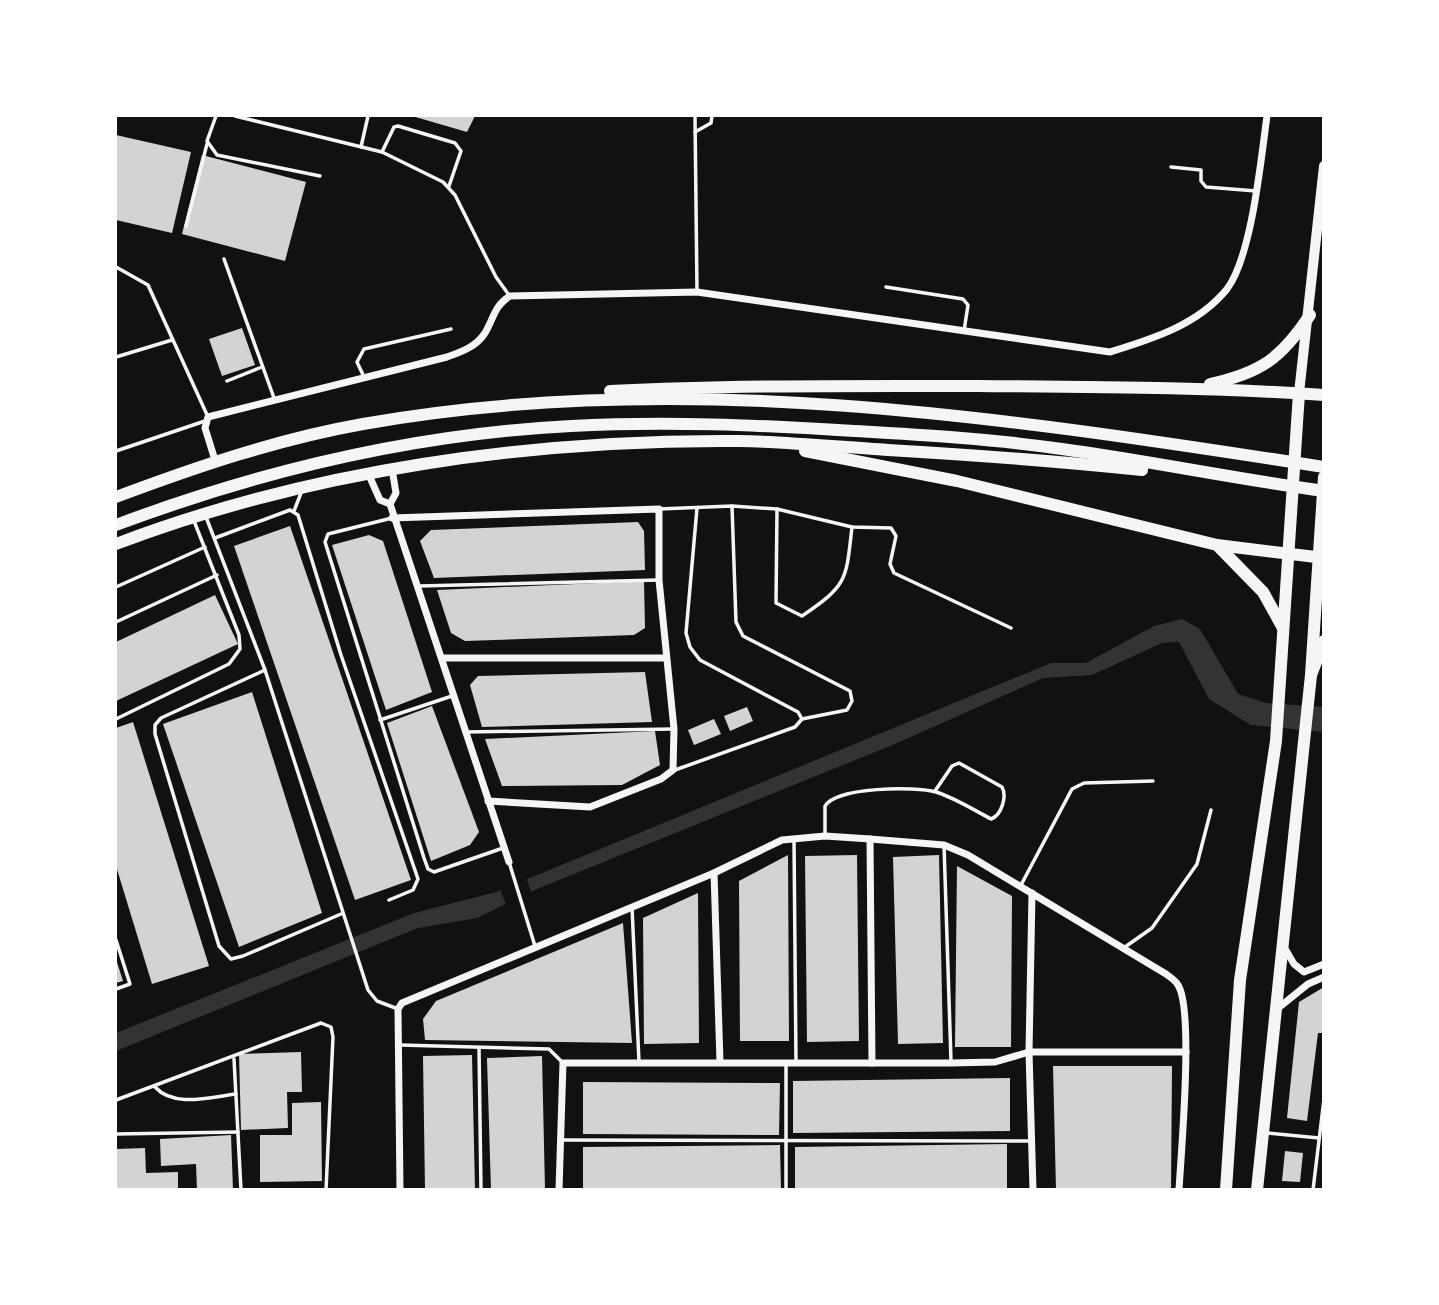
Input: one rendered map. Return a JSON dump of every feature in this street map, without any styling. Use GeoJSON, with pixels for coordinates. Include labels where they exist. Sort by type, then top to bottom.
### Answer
{"type":"FeatureCollection","features":[{"type":"Feature","properties":{"kind":"main road"},"geometry":{"type":"LineString","coordinates":[[1226,1189],[1240,980],[1276,741],[1299,393],[1310,316],[1324,166]]}},
{"type":"Feature","properties":{"kind":"main road"},"geometry":{"type":"LineString","coordinates":[[1192,388],[1238,378],[1261,369],[1295,338],[1310,316]]}},
{"type":"Feature","properties":{"kind":"main road"},"geometry":{"type":"LineString","coordinates":[[116,497],[215,460],[361,424],[606,391],[737,385],[1192,388],[1324,395]]}},
{"type":"Feature","properties":{"kind":"main road"},"geometry":{"type":"LineString","coordinates":[[478,407],[684,398],[832,404],[1066,427],[1324,467]]}},
{"type":"Feature","properties":{"kind":"main road"},"geometry":{"type":"LineString","coordinates":[[116,525],[231,486],[327,461],[428,442],[568,426],[684,423],[925,435],[1061,449],[1324,491]]}},
{"type":"Feature","properties":{"kind":"main road"},"geometry":{"type":"LineString","coordinates":[[690,442],[799,450],[866,462],[957,481],[1217,545],[1321,557]]}},
{"type":"Feature","properties":{"kind":"main road"},"geometry":{"type":"LineString","coordinates":[[116,544],[200,517],[368,472],[543,451],[690,442],[789,443],[994,456],[1257,482]]}},
{"type":"Feature","properties":{"kind":"main road"},"geometry":{"type":"LineString","coordinates":[[1257,1189],[1311,675],[1321,557],[1319,537],[1324,477]]}},
{"type":"Feature","properties":{"kind":"main road"},"geometry":{"type":"LineString","coordinates":[[1217,545],[1258,586],[1283,628]]}},
{"type":"Feature","properties":{"kind":"main road"},"geometry":{"type":"LineString","coordinates":[[1311,675],[1324,640]]}},
{"type":"Feature","properties":{"kind":"street"},"geometry":{"type":"LineString","coordinates":[[215,460],[206,419],[274,398],[447,357],[469,348],[485,333],[498,304],[510,296],[697,292],[964,333],[1110,352],[1163,336],[1198,315],[1228,288],[1243,251],[1256,191],[1267,116]]}},
{"type":"Feature","properties":{"kind":"street"},"geometry":{"type":"LineString","coordinates":[[392,468],[397,493],[390,504],[392,518],[419,586],[509,862]]}},
{"type":"Feature","properties":{"kind":"street"},"geometry":{"type":"LineString","coordinates":[[368,472],[380,499],[390,504]]}},
{"type":"Feature","properties":{"kind":"street"},"geometry":{"type":"LineString","coordinates":[[392,518],[659,509],[659,580],[664,658],[674,729],[673,770],[661,779],[590,807],[488,801]]}},
{"type":"Feature","properties":{"kind":"street"},"geometry":{"type":"LineString","coordinates":[[442,658],[664,658]]}},
{"type":"Feature","properties":{"kind":"street"},"geometry":{"type":"LineString","coordinates":[[400,1189],[398,1009],[409,999],[714,873],[794,837],[825,836],[944,845],[1021,885],[1167,974],[1178,985],[1183,999],[1186,1052],[1179,1189]]}},
{"type":"Feature","properties":{"kind":"street"},"geometry":{"type":"LineString","coordinates":[[870,839],[872,1063]]}},
{"type":"Feature","properties":{"kind":"street"},"geometry":{"type":"LineString","coordinates":[[714,873],[720,1062]]}},
{"type":"Feature","properties":{"kind":"street"},"geometry":{"type":"LineString","coordinates":[[1032,893],[1029,1052],[1033,1189]]}},
{"type":"Feature","properties":{"kind":"street"},"geometry":{"type":"LineString","coordinates":[[1282,940],[1299,969],[1304,972],[1324,964]]}},
{"type":"Feature","properties":{"kind":"street"},"geometry":{"type":"LineString","coordinates":[[1277,1009],[1308,984],[1324,977]]}},
{"type":"Feature","properties":{"kind":"street"},"geometry":{"type":"LineString","coordinates":[[559,1189],[563,1063],[951,1063],[995,1062],[1029,1052],[1186,1052]]}},
{"type":"Feature","properties":{"kind":"lane"},"geometry":{"type":"LineString","coordinates":[[186,226],[207,141],[216,116]]}},
{"type":"Feature","properties":{"kind":"lane"},"geometry":{"type":"LineString","coordinates":[[235,116],[382,152],[449,186],[510,296]]}},
{"type":"Feature","properties":{"kind":"lane"},"geometry":{"type":"LineString","coordinates":[[361,147],[368,116]]}},
{"type":"Feature","properties":{"kind":"lane"},"geometry":{"type":"LineString","coordinates":[[695,116],[697,292]]}},
{"type":"Feature","properties":{"kind":"lane"},"geometry":{"type":"LineString","coordinates":[[695,132],[711,123],[712,116]]}},
{"type":"Feature","properties":{"kind":"lane"},"geometry":{"type":"LineString","coordinates":[[382,152],[394,127],[398,126],[455,143],[461,151],[449,186]]}},
{"type":"Feature","properties":{"kind":"lane"},"geometry":{"type":"LineString","coordinates":[[207,141],[217,155],[320,176]]}},
{"type":"Feature","properties":{"kind":"lane"},"geometry":{"type":"LineString","coordinates":[[1171,167],[1201,170],[1201,181],[1206,187],[1256,191]]}},
{"type":"Feature","properties":{"kind":"lane"},"geometry":{"type":"LineString","coordinates":[[224,258],[274,398]]}},
{"type":"Feature","properties":{"kind":"lane"},"geometry":{"type":"LineString","coordinates":[[116,267],[148,285],[206,419],[116,451]]}},
{"type":"Feature","properties":{"kind":"lane"},"geometry":{"type":"LineString","coordinates":[[886,288],[963,299],[968,305],[964,333]]}},
{"type":"Feature","properties":{"kind":"lane"},"geometry":{"type":"LineString","coordinates":[[364,377],[357,362],[364,349],[451,328]]}},
{"type":"Feature","properties":{"kind":"lane"},"geometry":{"type":"LineString","coordinates":[[116,357],[172,340]]}},
{"type":"Feature","properties":{"kind":"lane"},"geometry":{"type":"LineString","coordinates":[[227,381],[262,367]]}},
{"type":"Feature","properties":{"kind":"lane"},"geometry":{"type":"LineString","coordinates":[[294,511],[304,488]]}},
{"type":"Feature","properties":{"kind":"lane"},"geometry":{"type":"LineString","coordinates":[[673,770],[795,727],[802,719],[847,710],[852,701],[850,691],[743,636],[737,621],[732,506]]}},
{"type":"Feature","properties":{"kind":"lane"},"geometry":{"type":"LineString","coordinates":[[659,509],[732,506],[777,509],[852,527],[891,528],[896,536],[890,564],[894,573],[1011,628]]}},
{"type":"Feature","properties":{"kind":"lane"},"geometry":{"type":"LineString","coordinates":[[697,508],[686,633],[690,647],[701,660],[798,712],[802,719]]}},
{"type":"Feature","properties":{"kind":"lane"},"geometry":{"type":"LineString","coordinates":[[777,509],[776,603],[781,608],[802,616],[828,599],[846,576],[852,527]]}},
{"type":"Feature","properties":{"kind":"lane"},"geometry":{"type":"LineString","coordinates":[[215,538],[277,514],[294,511]]}},
{"type":"Feature","properties":{"kind":"lane"},"geometry":{"type":"LineString","coordinates":[[294,511],[302,524],[341,655],[418,879],[413,891],[390,900]]}},
{"type":"Feature","properties":{"kind":"lane"},"geometry":{"type":"LineString","coordinates":[[200,517],[215,538],[265,670],[341,914],[368,990],[377,1002],[398,1009]]}},
{"type":"Feature","properties":{"kind":"lane"},"geometry":{"type":"LineString","coordinates":[[116,719],[229,664],[240,649],[239,635],[205,547],[200,517]]}},
{"type":"Feature","properties":{"kind":"lane"},"geometry":{"type":"LineString","coordinates":[[392,518],[328,534],[325,541],[428,869],[441,870],[505,847]]}},
{"type":"Feature","properties":{"kind":"lane"},"geometry":{"type":"LineString","coordinates":[[116,587],[205,547]]}},
{"type":"Feature","properties":{"kind":"lane"},"geometry":{"type":"LineString","coordinates":[[116,622],[218,575]]}},
{"type":"Feature","properties":{"kind":"lane"},"geometry":{"type":"LineString","coordinates":[[419,586],[659,580]]}},
{"type":"Feature","properties":{"kind":"lane"},"geometry":{"type":"LineString","coordinates":[[265,670],[161,718],[155,725],[155,734],[219,946],[231,959],[243,956],[341,914]]}},
{"type":"Feature","properties":{"kind":"lane"},"geometry":{"type":"LineString","coordinates":[[380,720],[454,695]]}},
{"type":"Feature","properties":{"kind":"lane"},"geometry":{"type":"LineString","coordinates":[[466,732],[674,729]]}},
{"type":"Feature","properties":{"kind":"lane"},"geometry":{"type":"LineString","coordinates":[[825,836],[825,806],[833,798],[873,789],[935,791],[991,819],[999,814],[1005,795],[1002,786],[959,763],[952,766],[935,791]]}},
{"type":"Feature","properties":{"kind":"lane"},"geometry":{"type":"LineString","coordinates":[[1021,885],[1072,789],[1084,783],[1153,781]]}},
{"type":"Feature","properties":{"kind":"lane"},"geometry":{"type":"LineString","coordinates":[[1123,948],[1152,928],[1197,864],[1211,810]]}},
{"type":"Feature","properties":{"kind":"lane"},"geometry":{"type":"LineString","coordinates":[[794,837],[796,1062]]}},
{"type":"Feature","properties":{"kind":"lane"},"geometry":{"type":"LineString","coordinates":[[944,845],[951,1063]]}},
{"type":"Feature","properties":{"kind":"lane"},"geometry":{"type":"LineString","coordinates":[[509,862],[535,946]]}},
{"type":"Feature","properties":{"kind":"lane"},"geometry":{"type":"LineString","coordinates":[[632,907],[639,1062]]}},
{"type":"Feature","properties":{"kind":"lane"},"geometry":{"type":"LineString","coordinates":[[116,940],[130,984],[116,989]]}},
{"type":"Feature","properties":{"kind":"lane"},"geometry":{"type":"LineString","coordinates":[[116,1100],[234,1058],[321,1023],[331,1027],[333,1037],[326,1189]]}},
{"type":"Feature","properties":{"kind":"lane"},"geometry":{"type":"LineString","coordinates":[[398,1045],[549,1049],[563,1063]]}},
{"type":"Feature","properties":{"kind":"lane"},"geometry":{"type":"LineString","coordinates":[[479,1047],[481,1189]]}},
{"type":"Feature","properties":{"kind":"lane"},"geometry":{"type":"LineString","coordinates":[[234,1058],[241,1189]]}},
{"type":"Feature","properties":{"kind":"lane"},"geometry":{"type":"LineString","coordinates":[[786,1063],[786,1189]]}},
{"type":"Feature","properties":{"kind":"lane"},"geometry":{"type":"LineString","coordinates":[[155,1086],[163,1096],[179,1100],[236,1094]]}},
{"type":"Feature","properties":{"kind":"lane"},"geometry":{"type":"LineString","coordinates":[[1313,1189],[1324,1099]]}},
{"type":"Feature","properties":{"kind":"lane"},"geometry":{"type":"LineString","coordinates":[[116,1134],[238,1132]]}},
{"type":"Feature","properties":{"kind":"lane"},"geometry":{"type":"LineString","coordinates":[[1262,1133],[1319,1138]]}},
{"type":"Feature","properties":{"kind":"lane"},"geometry":{"type":"LineString","coordinates":[[559,1140],[1033,1141]]}},
{"type":"Feature","properties":{"kind":"shaded area"},"geometry":{"type":"Polygon","coordinates":[[[1182,619],[1200,629],[1238,694],[1266,703],[1323,707],[1323,732],[1251,725],[1209,699],[1179,642],[1162,643],[1092,675],[1043,678],[895,744],[537,889],[477,918],[418,928],[116,1051],[116,1033],[414,913],[496,892],[1051,663],[1086,663],[1154,626],[1182,619]]]}},
{"type":"Feature","properties":{"kind":"pier"},"geometry":{"type":"Polygon","coordinates":[[[526,876],[532,895],[507,907],[499,887],[526,876]]]}},
{"type":"Feature","properties":{"kind":"building"},"geometry":{"type":"Polygon","coordinates":[[[412,116],[475,116],[467,132],[412,116]]]}},
{"type":"Feature","properties":{"kind":"building"},"geometry":{"type":"Polygon","coordinates":[[[116,135],[191,152],[172,233],[116,220],[116,135]]]}},
{"type":"Feature","properties":{"kind":"building"},"geometry":{"type":"Polygon","coordinates":[[[202,155],[306,182],[285,261],[182,234],[202,155]]]}},
{"type":"Feature","properties":{"kind":"building"},"geometry":{"type":"Polygon","coordinates":[[[242,328],[255,365],[222,376],[209,339],[242,328]]]}},
{"type":"Feature","properties":{"kind":"building"},"geometry":{"type":"Polygon","coordinates":[[[638,522],[644,531],[645,570],[434,578],[420,541],[431,530],[638,522]]]}},
{"type":"Feature","properties":{"kind":"building"},"geometry":{"type":"Polygon","coordinates":[[[290,526],[411,880],[355,900],[234,546],[290,526]]]}},
{"type":"Feature","properties":{"kind":"building"},"geometry":{"type":"Polygon","coordinates":[[[369,535],[383,541],[432,692],[386,710],[332,545],[369,535]]]}},
{"type":"Feature","properties":{"kind":"building"},"geometry":{"type":"Polygon","coordinates":[[[644,581],[645,628],[634,635],[465,641],[451,633],[437,590],[644,581]]]}},
{"type":"Feature","properties":{"kind":"building"},"geometry":{"type":"Polygon","coordinates":[[[215,595],[238,644],[116,701],[116,642],[215,595]]]}},
{"type":"Feature","properties":{"kind":"building"},"geometry":{"type":"Polygon","coordinates":[[[645,672],[652,722],[482,727],[470,685],[478,676],[645,672]]]}},
{"type":"Feature","properties":{"kind":"building"},"geometry":{"type":"Polygon","coordinates":[[[252,692],[322,913],[239,947],[163,724],[252,692]]]}},
{"type":"Feature","properties":{"kind":"building"},"geometry":{"type":"Polygon","coordinates":[[[432,706],[479,832],[470,845],[431,861],[387,723],[432,706]]]}},
{"type":"Feature","properties":{"kind":"building"},"geometry":{"type":"Polygon","coordinates":[[[747,707],[753,721],[730,731],[724,716],[747,707]]]}},
{"type":"Feature","properties":{"kind":"building"},"geometry":{"type":"Polygon","coordinates":[[[714,719],[721,734],[694,745],[688,730],[714,719]]]}},
{"type":"Feature","properties":{"kind":"building"},"geometry":{"type":"Polygon","coordinates":[[[133,722],[209,966],[152,984],[116,866],[116,728],[133,722]]]}},
{"type":"Feature","properties":{"kind":"building"},"geometry":{"type":"Polygon","coordinates":[[[655,731],[660,765],[622,785],[502,786],[485,739],[655,731]]]}},
{"type":"Feature","properties":{"kind":"building"},"geometry":{"type":"Polygon","coordinates":[[[788,855],[789,1041],[740,1041],[739,881],[788,855]]]}},
{"type":"Feature","properties":{"kind":"building"},"geometry":{"type":"Polygon","coordinates":[[[857,855],[859,1041],[807,1042],[805,856],[857,855]]]}},
{"type":"Feature","properties":{"kind":"building"},"geometry":{"type":"Polygon","coordinates":[[[939,855],[943,1043],[898,1044],[893,857],[939,855]]]}},
{"type":"Feature","properties":{"kind":"building"},"geometry":{"type":"Polygon","coordinates":[[[957,866],[1012,896],[1011,1047],[955,1047],[957,866]]]}},
{"type":"Feature","properties":{"kind":"building"},"geometry":{"type":"Polygon","coordinates":[[[698,893],[699,1043],[644,1044],[643,918],[698,893]]]}},
{"type":"Feature","properties":{"kind":"building"},"geometry":{"type":"Polygon","coordinates":[[[623,923],[632,1043],[425,1040],[423,1019],[436,1001],[623,923]]]}},
{"type":"Feature","properties":{"kind":"building"},"geometry":{"type":"Polygon","coordinates":[[[116,959],[123,981],[116,983],[116,959]]]}},
{"type":"Feature","properties":{"kind":"building"},"geometry":{"type":"Polygon","coordinates":[[[1324,987],[1324,1033],[1318,1033],[1307,1121],[1287,1118],[1299,1002],[1324,987]]]}},
{"type":"Feature","properties":{"kind":"building"},"geometry":{"type":"Polygon","coordinates":[[[301,1052],[302,1092],[287,1092],[288,1128],[241,1130],[239,1054],[301,1052]]]}},
{"type":"Feature","properties":{"kind":"building"},"geometry":{"type":"Polygon","coordinates":[[[472,1055],[475,1190],[425,1190],[423,1056],[472,1055]]]}},
{"type":"Feature","properties":{"kind":"building"},"geometry":{"type":"Polygon","coordinates":[[[542,1056],[545,1190],[491,1190],[487,1058],[542,1056]]]}},
{"type":"Feature","properties":{"kind":"building"},"geometry":{"type":"Polygon","coordinates":[[[1053,1066],[1172,1066],[1171,1190],[1056,1190],[1053,1066]]]}},
{"type":"Feature","properties":{"kind":"building"},"geometry":{"type":"Polygon","coordinates":[[[1010,1078],[1010,1131],[793,1133],[793,1081],[1010,1078]]]}},
{"type":"Feature","properties":{"kind":"building"},"geometry":{"type":"Polygon","coordinates":[[[583,1082],[780,1083],[779,1135],[583,1134],[583,1082]]]}},
{"type":"Feature","properties":{"kind":"building"},"geometry":{"type":"Polygon","coordinates":[[[321,1102],[322,1181],[260,1182],[260,1135],[292,1135],[292,1103],[321,1102]]]}},
{"type":"Feature","properties":{"kind":"building"},"geometry":{"type":"Polygon","coordinates":[[[231,1135],[233,1190],[197,1190],[196,1164],[161,1166],[160,1139],[231,1135]]]}},
{"type":"Feature","properties":{"kind":"building"},"geometry":{"type":"Polygon","coordinates":[[[1007,1144],[1007,1190],[795,1190],[795,1147],[1007,1144]]]}},
{"type":"Feature","properties":{"kind":"building"},"geometry":{"type":"Polygon","coordinates":[[[780,1145],[781,1190],[583,1190],[583,1147],[780,1145]]]}},
{"type":"Feature","properties":{"kind":"building"},"geometry":{"type":"Polygon","coordinates":[[[145,1148],[146,1173],[178,1172],[178,1190],[116,1190],[116,1149],[145,1148]]]}},
{"type":"Feature","properties":{"kind":"building"},"geometry":{"type":"Polygon","coordinates":[[[1285,1151],[1303,1153],[1300,1182],[1282,1181],[1285,1151]]]}}]}
